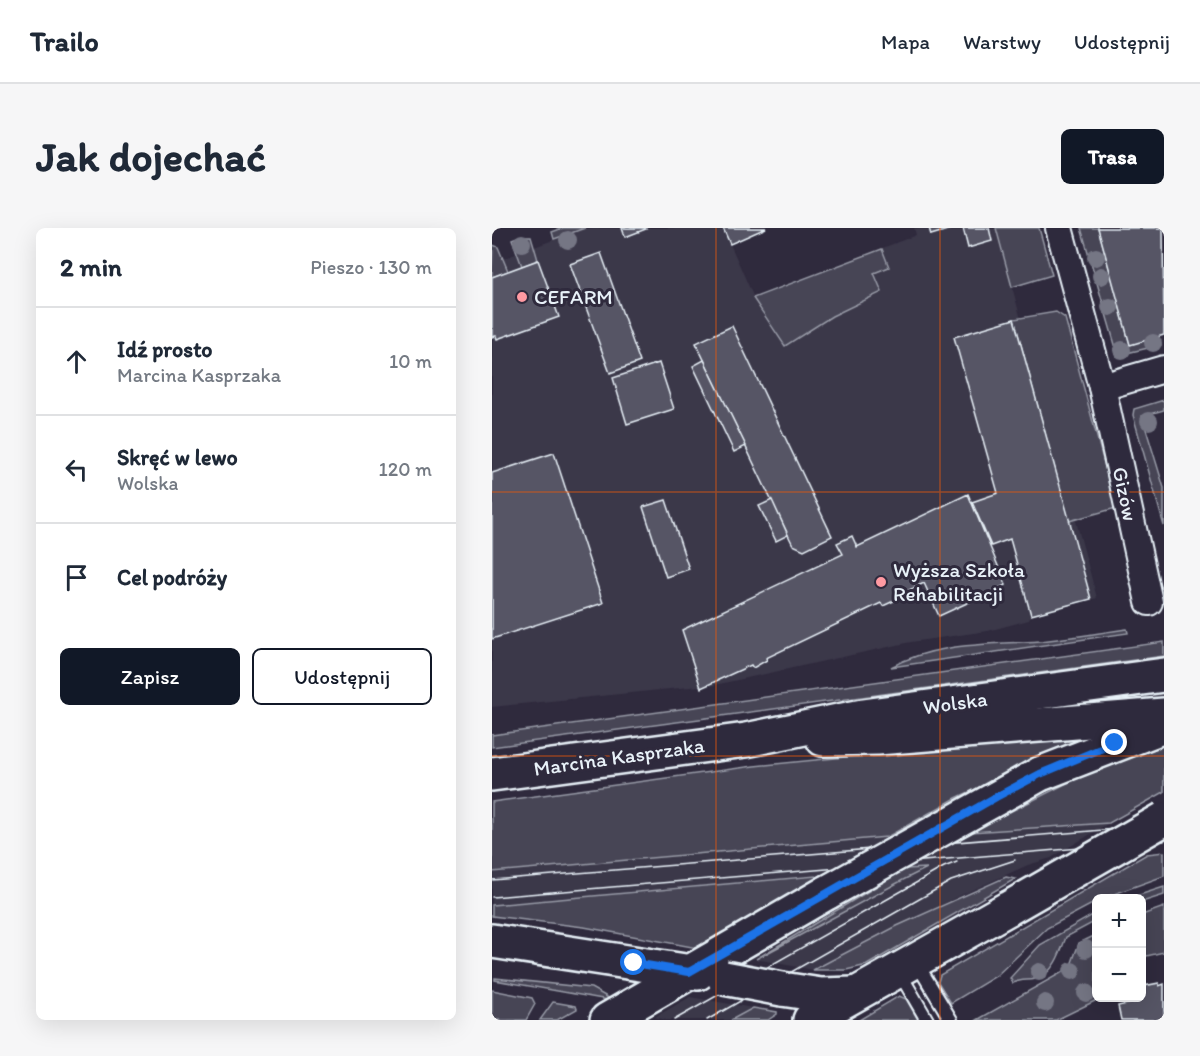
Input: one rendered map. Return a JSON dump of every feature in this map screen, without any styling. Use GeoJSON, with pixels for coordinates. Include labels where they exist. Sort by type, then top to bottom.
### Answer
{"type":"FeatureCollection","features":[{"type":"Feature","properties":{"kind":"main road","name":"Wolska"},"geometry":{"type":"LineString","coordinates":[[747,740],[863,716],[1164,675]]}},
{"type":"Feature","properties":{"kind":"main road"},"geometry":{"type":"LineString","coordinates":[[747,740],[877,738],[1164,715]]}},
{"type":"Feature","properties":{"kind":"main road"},"geometry":{"type":"LineString","coordinates":[[607,1020],[828,892],[1040,774],[1164,726]]}},
{"type":"Feature","properties":{"kind":"main road","name":"Marcina Kasprzaka"},"geometry":{"type":"LineString","coordinates":[[492,774],[747,740]]}},
{"type":"Feature","properties":{"kind":"main road"},"geometry":{"type":"LineString","coordinates":[[810,1020],[1164,819]]}},
{"type":"Feature","properties":{"kind":"main road"},"geometry":{"type":"LineString","coordinates":[[492,941],[821,995],[859,993]]}},
{"type":"Feature","properties":{"kind":"street","name":"Gizów"},"geometry":{"type":"LineString","coordinates":[[1059,228],[1102,387],[1149,602]]}},
{"type":"Feature","properties":{"kind":"street"},"geometry":{"type":"LineString","coordinates":[[1102,387],[1164,369]]}},
{"type":"Feature","properties":{"kind":"lane"},"geometry":{"type":"LineString","coordinates":[[907,966],[927,1020]]}},
{"type":"Feature","properties":{"kind":"lane"},"geometry":{"type":"LineString","coordinates":[[907,966],[951,1020]]}},
{"type":"Feature","properties":{"kind":"shaded area"},"geometry":{"type":"Polygon","coordinates":[[[563,228],[585,228],[554,239],[552,232],[563,228]]]}},
{"type":"Feature","properties":{"kind":"shaded area"},"geometry":{"type":"Polygon","coordinates":[[[585,228],[723,228],[754,298],[916,235],[914,228],[996,228],[1097,598],[1031,615],[1029,620],[988,631],[911,642],[701,688],[700,686],[492,707],[492,263],[585,228]]]}},
{"type":"Feature","properties":{"kind":"shaded area"},"geometry":{"type":"Polygon","coordinates":[[[996,228],[1039,228],[1052,275],[1012,287],[996,228]]]}},
{"type":"Feature","properties":{"kind":"shaded area"},"geometry":{"type":"Polygon","coordinates":[[[1081,228],[1098,228],[1130,344],[1159,337],[1161,345],[1118,355],[1081,228]]]}},
{"type":"Feature","properties":{"kind":"shaded area"},"geometry":{"type":"Polygon","coordinates":[[[531,236],[538,260],[522,266],[512,239],[531,236]]]}},
{"type":"Feature","properties":{"kind":"shaded area"},"geometry":{"type":"Polygon","coordinates":[[[493,245],[498,247],[508,271],[492,277],[493,245]]]}},
{"type":"Feature","properties":{"kind":"shaded area"},"geometry":{"type":"Polygon","coordinates":[[[882,249],[889,267],[874,273],[882,292],[832,316],[785,346],[753,298],[882,249]]]}},
{"type":"Feature","properties":{"kind":"shaded area"},"geometry":{"type":"Polygon","coordinates":[[[1056,312],[1065,318],[1116,508],[1069,521],[1014,319],[1056,312]]]}},
{"type":"Feature","properties":{"kind":"shaded area"},"geometry":{"type":"Polygon","coordinates":[[[1164,400],[1164,410],[1142,416],[1164,488],[1164,526],[1133,415],[1134,409],[1164,400]]]}},
{"type":"Feature","properties":{"kind":"shaded area"},"geometry":{"type":"Polygon","coordinates":[[[1127,629],[1128,633],[891,667],[926,653],[945,649],[1040,641],[1127,629]]]}},
{"type":"Feature","properties":{"kind":"shaded area"},"geometry":{"type":"Polygon","coordinates":[[[1164,642],[1164,656],[492,747],[492,735],[1164,642]]]}},
{"type":"Feature","properties":{"kind":"shaded area"},"geometry":{"type":"Polygon","coordinates":[[[1100,732],[956,798],[887,837],[492,872],[492,802],[754,766],[1100,732]]]}},
{"type":"Feature","properties":{"kind":"shaded area"},"geometry":{"type":"Polygon","coordinates":[[[1164,745],[1164,792],[1109,823],[970,832],[1091,771],[1164,745]]]}},
{"type":"Feature","properties":{"kind":"shaded area"},"geometry":{"type":"Polygon","coordinates":[[[1109,823],[1051,858],[1028,865],[957,897],[813,970],[756,959],[924,869],[905,869],[970,832],[1109,823]]]}},
{"type":"Feature","properties":{"kind":"shaded area"},"geometry":{"type":"Polygon","coordinates":[[[887,837],[816,880],[815,876],[492,905],[492,872],[887,837]]]}},
{"type":"Feature","properties":{"kind":"shaded area"},"geometry":{"type":"Polygon","coordinates":[[[1164,852],[1164,876],[1114,894],[1092,894],[1092,904],[1047,928],[996,976],[951,1003],[938,982],[940,975],[1147,854],[1164,852]]]}},
{"type":"Feature","properties":{"kind":"shaded area"},"geometry":{"type":"Polygon","coordinates":[[[927,868],[903,880],[756,959],[905,869],[927,868]]]}},
{"type":"Feature","properties":{"kind":"shaded area"},"geometry":{"type":"Polygon","coordinates":[[[816,876],[816,880],[769,906],[703,949],[584,927],[492,916],[492,905],[816,876]]]}},
{"type":"Feature","properties":{"kind":"shaded area"},"geometry":{"type":"Polygon","coordinates":[[[1006,877],[1015,879],[867,965],[846,970],[813,970],[897,926],[1006,877]]]}},
{"type":"Feature","properties":{"kind":"shaded area"},"geometry":{"type":"Polygon","coordinates":[[[1164,887],[1164,895],[1146,901],[1146,894],[1142,894],[1164,887]]]}},
{"type":"Feature","properties":{"kind":"shaded area"},"geometry":{"type":"Polygon","coordinates":[[[1164,907],[1164,952],[1146,956],[1146,948],[1146,914],[1164,907]]]}},
{"type":"Feature","properties":{"kind":"shaded area"},"geometry":{"type":"Polygon","coordinates":[[[1092,915],[1092,923],[1066,937],[1056,962],[1047,973],[1036,979],[1013,983],[1010,978],[1040,945],[1092,915]]]}},
{"type":"Feature","properties":{"kind":"shaded area"},"geometry":{"type":"Polygon","coordinates":[[[1092,937],[1093,1002],[1056,1020],[977,1020],[1070,968],[1079,943],[1092,937]]]}},
{"type":"Feature","properties":{"kind":"shaded area"},"geometry":{"type":"Polygon","coordinates":[[[495,978],[591,988],[614,1001],[495,980],[495,978]]]}},
{"type":"Feature","properties":{"kind":"shaded area"},"geometry":{"type":"Polygon","coordinates":[[[492,990],[532,998],[535,1004],[526,1020],[492,1020],[492,990]]]}},
{"type":"Feature","properties":{"kind":"shaded area"},"geometry":{"type":"Polygon","coordinates":[[[899,996],[906,999],[918,1020],[859,1020],[899,996]]]}},
{"type":"Feature","properties":{"kind":"shaded area"},"geometry":{"type":"Polygon","coordinates":[[[690,997],[753,1008],[731,1020],[666,1020],[655,1017],[690,997]]]}},
{"type":"Feature","properties":{"kind":"shaded area"},"geometry":{"type":"Polygon","coordinates":[[[553,1002],[576,1006],[577,1009],[557,1020],[540,1020],[553,1002]]]}},
{"type":"Feature","properties":{"kind":"shaded area"},"geometry":{"type":"Polygon","coordinates":[[[753,1008],[777,1012],[777,1014],[768,1020],[731,1020],[753,1008]]]}},
{"type":"Feature","properties":{"kind":"building"},"geometry":{"type":"Polygon","coordinates":[[[622,228],[645,228],[646,229],[625,237],[622,228]]]}},
{"type":"Feature","properties":{"kind":"building"},"geometry":{"type":"Polygon","coordinates":[[[723,228],[766,228],[730,244],[723,228]]]}},
{"type":"Feature","properties":{"kind":"building"},"geometry":{"type":"Polygon","coordinates":[[[929,228],[954,228],[931,235],[929,228]]]}},
{"type":"Feature","properties":{"kind":"building"},"geometry":{"type":"Polygon","coordinates":[[[963,228],[989,228],[992,241],[968,248],[963,228]]]}},
{"type":"Feature","properties":{"kind":"building"},"geometry":{"type":"Polygon","coordinates":[[[1098,228],[1163,228],[1164,335],[1130,345],[1098,228]]]}},
{"type":"Feature","properties":{"kind":"building"},"geometry":{"type":"Polygon","coordinates":[[[601,253],[640,362],[610,373],[570,264],[601,253]]]}},
{"type":"Feature","properties":{"kind":"building","name":"CEFARM"},"geometry":{"type":"Polygon","coordinates":[[[538,260],[559,317],[497,339],[496,336],[492,337],[492,277],[538,260]]]}},
{"type":"Feature","properties":{"kind":"building"},"geometry":{"type":"Polygon","coordinates":[[[1014,319],[1091,599],[1031,615],[1010,539],[991,546],[972,502],[998,493],[954,337],[1014,319]]]}},
{"type":"Feature","properties":{"kind":"building"},"geometry":{"type":"Polygon","coordinates":[[[732,326],[832,536],[804,550],[793,545],[696,343],[732,326]]]}},
{"type":"Feature","properties":{"kind":"building"},"geometry":{"type":"Polygon","coordinates":[[[704,360],[746,446],[734,452],[693,366],[704,360]]]}},
{"type":"Feature","properties":{"kind":"building"},"geometry":{"type":"Polygon","coordinates":[[[659,363],[674,409],[627,424],[613,378],[659,363]]]}},
{"type":"Feature","properties":{"kind":"building"},"geometry":{"type":"Polygon","coordinates":[[[554,453],[603,603],[492,639],[492,473],[554,453]]]}},
{"type":"Feature","properties":{"kind":"building"},"geometry":{"type":"Polygon","coordinates":[[[968,494],[1006,585],[939,616],[924,583],[897,596],[898,599],[883,606],[881,603],[766,658],[767,660],[753,668],[751,665],[701,688],[682,630],[843,554],[837,543],[852,536],[857,547],[968,494]]]}},
{"type":"Feature","properties":{"kind":"building"},"geometry":{"type":"Polygon","coordinates":[[[666,500],[689,569],[666,577],[643,507],[666,500]]]}},
{"type":"Feature","properties":{"kind":"building"},"geometry":{"type":"Polygon","coordinates":[[[772,500],[788,535],[776,541],[759,506],[772,500]]]}},
{"type":"Feature","properties":{"kind":"building"},"geometry":{"type":"Polygon","coordinates":[[[1164,984],[1164,1020],[1121,1020],[1118,1006],[1146,1002],[1146,986],[1164,984]]]}},
{"type":"Feature","properties":{"kind":"tram line"},"geometry":{"type":"LineString","coordinates":[[492,880],[1164,825]]}},
{"type":"Feature","properties":{"kind":"tram line"},"geometry":{"type":"LineString","coordinates":[[492,897],[1164,841]]}},
{"type":"Feature","properties":{"kind":"tram line"},"geometry":{"type":"LineString","coordinates":[[707,1020],[951,881],[1015,860]]}},
{"type":"Feature","properties":{"kind":"tram line"},"geometry":{"type":"LineString","coordinates":[[674,1020],[944,867],[957,862]]}},
{"type":"Feature","properties":{"kind":"place","name":"CEFARM"},"geometry":{"type":"Point","coordinates":[522,297]}},
{"type":"Feature","properties":{"kind":"place","name":"Wyższa Szkoła Rehabilitacji"},"geometry":{"type":"Point","coordinates":[881,582]}},
{"type":"Feature","properties":{"kind":"route"},"geometry":{"type":"LineString","coordinates":[[634,963],[689,972],[996,797],[1040,774],[1115,743]]}}]}
